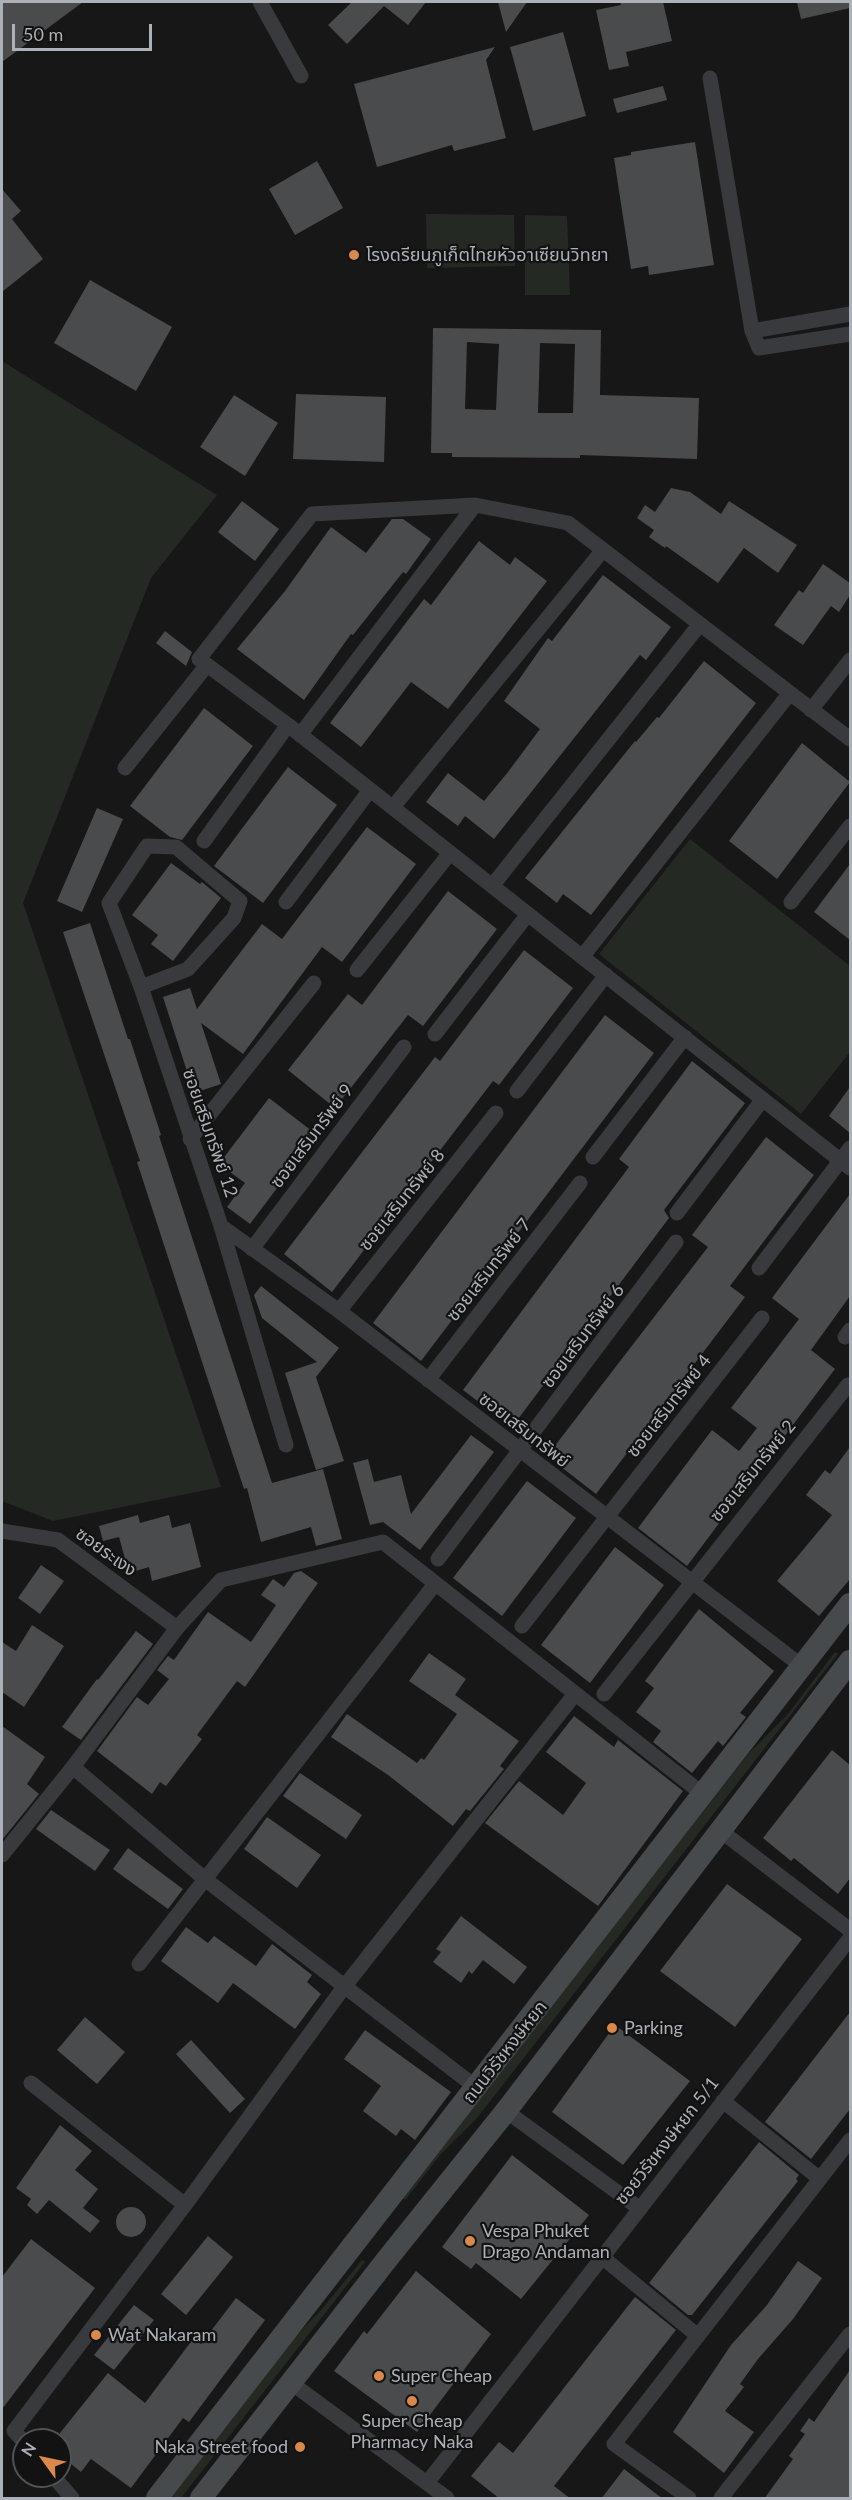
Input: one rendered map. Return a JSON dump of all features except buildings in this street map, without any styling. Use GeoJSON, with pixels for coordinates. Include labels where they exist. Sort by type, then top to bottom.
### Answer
{"type":"FeatureCollection","features":[{"type":"Feature","properties":{"kind":"main road","name":"ถนนวิรัชหงษ์หยก"},"geometry":{"type":"LineString","coordinates":[[157,2499],[850,1604]]}},
{"type":"Feature","properties":{"kind":"main road","name":"ถนนวิรัชหงษ์หยก"},"geometry":{"type":"LineString","coordinates":[[201,2499],[290,2382],[506,2111],[850,1661]]}},
{"type":"Feature","properties":{"kind":"main road"},"geometry":{"type":"LineString","coordinates":[[360,2236],[388,2258]]}},
{"type":"Feature","properties":{"kind":"street"},"geometry":{"type":"LineString","coordinates":[[260,2],[301,76]]}},
{"type":"Feature","properties":{"kind":"street"},"geometry":{"type":"LineString","coordinates":[[710,78],[752,330],[759,348],[850,334]]}},
{"type":"Feature","properties":{"kind":"street"},"geometry":{"type":"LineString","coordinates":[[752,330],[850,314]]}},
{"type":"Feature","properties":{"kind":"street"},"geometry":{"type":"LineString","coordinates":[[204,841],[475,505]]}},
{"type":"Feature","properties":{"kind":"street"},"geometry":{"type":"LineString","coordinates":[[846,1165],[393,807],[199,659],[312,514],[475,505],[568,523],[850,739]]}},
{"type":"Feature","properties":{"kind":"street"},"geometry":{"type":"LineString","coordinates":[[393,807],[603,550]]}},
{"type":"Feature","properties":{"kind":"street"},"geometry":{"type":"LineString","coordinates":[[492,886],[700,624]]}},
{"type":"Feature","properties":{"kind":"street"},"geometry":{"type":"LineString","coordinates":[[812,710],[850,660]]}},
{"type":"Feature","properties":{"kind":"street"},"geometry":{"type":"LineString","coordinates":[[125,768],[207,665]]}},
{"type":"Feature","properties":{"kind":"street"},"geometry":{"type":"LineString","coordinates":[[582,957],[790,693]]}},
{"type":"Feature","properties":{"kind":"street"},"geometry":{"type":"LineString","coordinates":[[286,902],[370,790]]}},
{"type":"Feature","properties":{"kind":"street"},"geometry":{"type":"LineString","coordinates":[[792,902],[850,826]]}},
{"type":"Feature","properties":{"kind":"street","name":"ซอยเสริมทรัพย์ 12"},"geometry":{"type":"LineString","coordinates":[[141,987],[188,969],[234,918],[240,901],[176,847],[147,846],[109,903],[141,987],[220,1226],[286,1445]]}},
{"type":"Feature","properties":{"kind":"street"},"geometry":{"type":"LineString","coordinates":[[357,970],[450,853]]}},
{"type":"Feature","properties":{"kind":"street"},"geometry":{"type":"LineString","coordinates":[[435,1034],[528,914]]}},
{"type":"Feature","properties":{"kind":"street"},"geometry":{"type":"LineString","coordinates":[[517,1091],[606,975]]}},
{"type":"Feature","properties":{"kind":"street"},"geometry":{"type":"LineString","coordinates":[[190,1139],[314,983]]}},
{"type":"Feature","properties":{"kind":"street"},"geometry":{"type":"LineString","coordinates":[[593,1157],[685,1037]]}},
{"type":"Feature","properties":{"kind":"street","name":"ซอยเสริมทรัพย์ 9"},"geometry":{"type":"LineString","coordinates":[[252,1249],[404,1047]]}},
{"type":"Feature","properties":{"kind":"street"},"geometry":{"type":"LineString","coordinates":[[676,1214],[763,1099]]}},
{"type":"Feature","properties":{"kind":"street","name":"ซอยเสริมทรัพย์ 8"},"geometry":{"type":"LineString","coordinates":[[339,1311],[496,1113]]}},
{"type":"Feature","properties":{"kind":"street"},"geometry":{"type":"LineString","coordinates":[[759,1268],[846,1165],[850,1148]]}},
{"type":"Feature","properties":{"kind":"street","name":"ซอยเสริมทรัพย์ 7"},"geometry":{"type":"LineString","coordinates":[[428,1380],[580,1183]]}},
{"type":"Feature","properties":{"kind":"street","name":"ซอยเสริมทรัพย์"},"geometry":{"type":"LineString","coordinates":[[220,1226],[339,1311],[606,1518],[803,1666]]}},
{"type":"Feature","properties":{"kind":"street","name":"ซอยเสริมทรัพย์ 6"},"geometry":{"type":"LineString","coordinates":[[438,1559],[676,1242]]}},
{"type":"Feature","properties":{"kind":"street","name":"ซอยเสริมทรัพย์ 4"},"geometry":{"type":"LineString","coordinates":[[522,1626],[762,1317]]}},
{"type":"Feature","properties":{"kind":"street","name":"ซอยเสริมทรัพย์ 2"},"geometry":{"type":"LineString","coordinates":[[604,1694],[690,1582],[848,1385]]}},
{"type":"Feature","properties":{"kind":"street","name":"ซอยระเงง"},"geometry":{"type":"LineString","coordinates":[[2,1531],[58,1540],[177,1628]]}},
{"type":"Feature","properties":{"kind":"street"},"geometry":{"type":"LineString","coordinates":[[2,1855],[73,1767],[177,1628],[221,1580],[383,1542],[704,1795]]}},
{"type":"Feature","properties":{"kind":"street"},"geometry":{"type":"LineString","coordinates":[[139,1964],[435,1584]]}},
{"type":"Feature","properties":{"kind":"street"},"geometry":{"type":"LineString","coordinates":[[16,2428],[185,2205],[344,1987],[575,1694]]}},
{"type":"Feature","properties":{"kind":"street"},"geometry":{"type":"LineString","coordinates":[[73,1767],[206,1880],[477,2088]]}},
{"type":"Feature","properties":{"kind":"street"},"geometry":{"type":"LineString","coordinates":[[721,1831],[850,1930]]}},
{"type":"Feature","properties":{"kind":"street","name":"ซอยวิรัชหงษ์หยก 5/1"},"geometry":{"type":"LineString","coordinates":[[427,2483],[850,1938]]}},
{"type":"Feature","properties":{"kind":"street"},"geometry":{"type":"LineString","coordinates":[[31,2082],[185,2205]]}},
{"type":"Feature","properties":{"kind":"street"},"geometry":{"type":"LineString","coordinates":[[723,2101],[820,2179]]}},
{"type":"Feature","properties":{"kind":"street"},"geometry":{"type":"LineString","coordinates":[[506,2111],[639,2208]]}},
{"type":"Feature","properties":{"kind":"street"},"geometry":{"type":"LineString","coordinates":[[689,2499],[614,2444],[850,2140]]}},
{"type":"Feature","properties":{"kind":"street"},"geometry":{"type":"LineString","coordinates":[[602,2257],[698,2336]]}},
{"type":"Feature","properties":{"kind":"street"},"geometry":{"type":"LineString","coordinates":[[721,2499],[850,2334]]}},
{"type":"Feature","properties":{"kind":"street"},"geometry":{"type":"LineString","coordinates":[[290,2382],[447,2499]]}},
{"type":"Feature","properties":{"kind":"shaded area"},"geometry":{"type":"Polygon","coordinates":[[[426,214],[514,215],[515,266],[427,268],[426,214]]]}},
{"type":"Feature","properties":{"kind":"shaded area"},"geometry":{"type":"Polygon","coordinates":[[[525,215],[567,216],[570,295],[525,295],[525,215]]]}},
{"type":"Feature","properties":{"kind":"shaded area"},"geometry":{"type":"Polygon","coordinates":[[[2,361],[217,495],[151,578],[23,903],[221,1487],[53,1521],[2,1501],[2,361]]]}},
{"type":"Feature","properties":{"kind":"shaded area"},"geometry":{"type":"Polygon","coordinates":[[[690,839],[850,966],[850,1052],[801,1114],[599,954],[690,839]]]}},
{"type":"Feature","properties":{"kind":"shaded area"},"geometry":{"type":"Polygon","coordinates":[[[835,1652],[838,1654],[477,2118],[440,2155],[405,2200],[402,2197],[749,1753],[788,1714],[835,1652]]]}},
{"type":"Feature","properties":{"kind":"shaded area"},"geometry":{"type":"Polygon","coordinates":[[[362,2260],[365,2262],[181,2498],[168,2498],[290,2342],[322,2309],[362,2260]]]}},
{"type":"Feature","properties":{"kind":"place","name":"โรงดรียนภูเก็ตไทยหัวอาเซียนวิทยา"},"geometry":{"type":"Point","coordinates":[354,255]}},
{"type":"Feature","properties":{"kind":"place","name":"Parking"},"geometry":{"type":"Point","coordinates":[612,2028]}},
{"type":"Feature","properties":{"kind":"place","name":"Vespa Phuket Drago Andaman"},"geometry":{"type":"Point","coordinates":[470,2241]}},
{"type":"Feature","properties":{"kind":"place","name":"Wat Nakaram"},"geometry":{"type":"Point","coordinates":[96,2335]}},
{"type":"Feature","properties":{"kind":"place","name":"Super Cheap"},"geometry":{"type":"Point","coordinates":[379,2376]}},
{"type":"Feature","properties":{"kind":"place","name":"Super Cheap Pharmacy Naka"},"geometry":{"type":"Point","coordinates":[412,2401]}},
{"type":"Feature","properties":{"kind":"place","name":"Naka Street food"},"geometry":{"type":"Point","coordinates":[300,2447]}}]}
